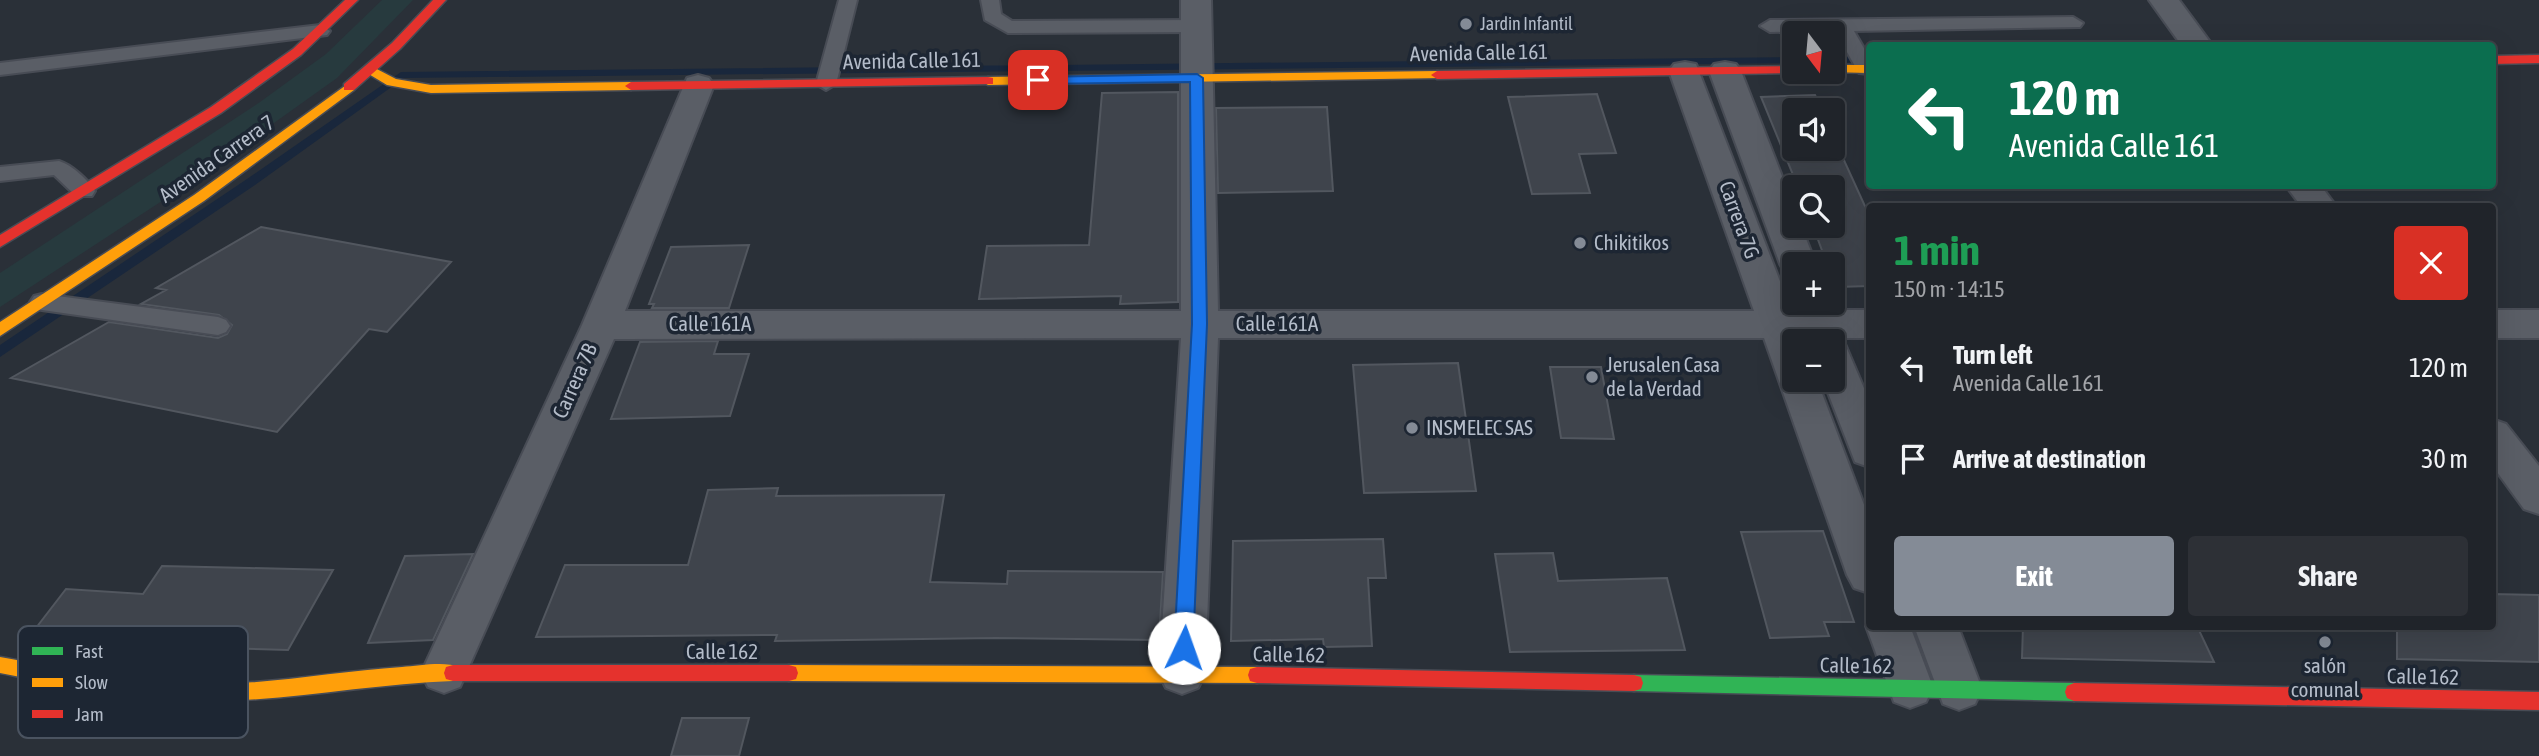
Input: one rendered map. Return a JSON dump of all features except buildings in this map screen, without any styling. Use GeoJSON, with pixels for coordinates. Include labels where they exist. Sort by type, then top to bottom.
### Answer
{"type":"FeatureCollection","features":[{"type":"Feature","properties":{"kind":"main road","name":"Avenida Carrera 7"},"geometry":{"type":"LineString","coordinates":[[0,242],[216,110],[297,52],[352,0]]}},
{"type":"Feature","properties":{"kind":"main road","name":"Avenida Carrera 7"},"geometry":{"type":"LineString","coordinates":[[0,330],[213,189],[371,70],[440,0]]}},
{"type":"Feature","properties":{"kind":"main road"},"geometry":{"type":"LineString","coordinates":[[2496,60],[2539,59]]}},
{"type":"Feature","properties":{"kind":"main road"},"geometry":{"type":"LineString","coordinates":[[1845,69],[1866,69]]}},
{"type":"Feature","properties":{"kind":"main road","name":"Avenida Calle 161"},"geometry":{"type":"LineString","coordinates":[[371,70],[392,82],[431,89],[1782,70]]}},
{"type":"Feature","properties":{"kind":"main road","name":"Calle 162"},"geometry":{"type":"LineString","coordinates":[[0,666],[18,669]]}},
{"type":"Feature","properties":{"kind":"main road","name":"Calle 162"},"geometry":{"type":"LineString","coordinates":[[248,691],[331,681],[444,673],[1182,674],[2539,701]]}},
{"type":"Feature","properties":{"kind":"street"},"geometry":{"type":"LineString","coordinates":[[2164,0],[2195,42]]}},
{"type":"Feature","properties":{"kind":"street"},"geometry":{"type":"LineString","coordinates":[[1182,674],[1200,324],[1196,13]]}},
{"type":"Feature","properties":{"kind":"street","name":"Carrera 7G"},"geometry":{"type":"LineString","coordinates":[[1685,71],[1782,337]]}},
{"type":"Feature","properties":{"kind":"street","name":"Carrera 7G"},"geometry":{"type":"LineString","coordinates":[[1725,71],[1793,252]]}},
{"type":"Feature","properties":{"kind":"street","name":"Carrera 7B"},"geometry":{"type":"LineString","coordinates":[[444,673],[601,325],[698,85]]}},
{"type":"Feature","properties":{"kind":"street"},"geometry":{"type":"LineString","coordinates":[[2305,189],[2317,203]]}},
{"type":"Feature","properties":{"kind":"street","name":"Calle 161A"},"geometry":{"type":"LineString","coordinates":[[601,325],[1777,324],[1815,329]]}},
{"type":"Feature","properties":{"kind":"street","name":"Calle 161A"},"geometry":{"type":"LineString","coordinates":[[1831,329],[1866,324]]}},
{"type":"Feature","properties":{"kind":"street"},"geometry":{"type":"LineString","coordinates":[[2496,324],[2539,324]]}},
{"type":"Feature","properties":{"kind":"street"},"geometry":{"type":"LineString","coordinates":[[1845,388],[1866,443]]}},
{"type":"Feature","properties":{"kind":"street"},"geometry":{"type":"LineString","coordinates":[[1802,392],[1866,567]]}},
{"type":"Feature","properties":{"kind":"street"},"geometry":{"type":"LineString","coordinates":[[2496,440],[2539,497]]}},
{"type":"Feature","properties":{"kind":"street"},"geometry":{"type":"LineString","coordinates":[[1889,630],[1910,687]]}},
{"type":"Feature","properties":{"kind":"street"},"geometry":{"type":"LineString","coordinates":[[1937,630],[1959,689]]}},
{"type":"Feature","properties":{"kind":"lane"},"geometry":{"type":"LineString","coordinates":[[826,84],[848,0]]}},
{"type":"Feature","properties":{"kind":"lane"},"geometry":{"type":"LineString","coordinates":[[990,0],[992,16],[1008,27],[1196,13]]}},
{"type":"Feature","properties":{"kind":"lane"},"geometry":{"type":"LineString","coordinates":[[1845,25],[2073,23]]}},
{"type":"Feature","properties":{"kind":"lane"},"geometry":{"type":"LineString","coordinates":[[1770,26],[1782,26]]}},
{"type":"Feature","properties":{"kind":"lane"},"geometry":{"type":"LineString","coordinates":[[0,69],[320,31]]}},
{"type":"Feature","properties":{"kind":"lane"},"geometry":{"type":"LineString","coordinates":[[1845,32],[1866,66]]}},
{"type":"Feature","properties":{"kind":"lane"},"geometry":{"type":"LineString","coordinates":[[0,174],[59,168],[84,191]]}},
{"type":"Feature","properties":{"kind":"lane"},"geometry":{"type":"LineString","coordinates":[[42,302],[218,326]]}},
{"type":"Feature","properties":{"kind":"green space"},"geometry":{"type":"Polygon","coordinates":[[[382,0],[413,0],[337,78],[197,178],[0,307],[0,273],[260,102],[326,54],[382,0]]]}},
{"type":"Feature","properties":{"kind":"waterway"},"geometry":{"type":"LineString","coordinates":[[1845,60],[1866,59]]}},
{"type":"Feature","properties":{"kind":"waterway"},"geometry":{"type":"LineString","coordinates":[[0,352],[251,182],[401,75],[1782,60]]}},
{"type":"Feature","properties":{"kind":"traffic: fast"},"geometry":{"type":"LineString","coordinates":[[1634,683],[2074,692]]}},
{"type":"Feature","properties":{"kind":"traffic: slow"},"geometry":{"type":"LineString","coordinates":[[1845,69],[1866,69]]}},
{"type":"Feature","properties":{"kind":"traffic: slow"},"geometry":{"type":"LineString","coordinates":[[371,70],[392,82],[431,89],[631,86]]}},
{"type":"Feature","properties":{"kind":"traffic: slow"},"geometry":{"type":"LineString","coordinates":[[988,81],[1437,75]]}},
{"type":"Feature","properties":{"kind":"traffic: slow"},"geometry":{"type":"LineString","coordinates":[[0,330],[199,198],[349,87]]}},
{"type":"Feature","properties":{"kind":"traffic: slow"},"geometry":{"type":"LineString","coordinates":[[0,665],[18,668]]}},
{"type":"Feature","properties":{"kind":"traffic: slow"},"geometry":{"type":"LineString","coordinates":[[248,691],[386,676],[453,673]]}},
{"type":"Feature","properties":{"kind":"traffic: slow"},"geometry":{"type":"LineString","coordinates":[[789,673],[1257,675]]}},
{"type":"Feature","properties":{"kind":"traffic: jam"},"geometry":{"type":"LineString","coordinates":[[0,242],[216,110],[297,52],[352,0]]}},
{"type":"Feature","properties":{"kind":"traffic: jam"},"geometry":{"type":"LineString","coordinates":[[349,87],[396,46],[440,0]]}},
{"type":"Feature","properties":{"kind":"traffic: jam"},"geometry":{"type":"LineString","coordinates":[[2496,60],[2539,59]]}},
{"type":"Feature","properties":{"kind":"traffic: jam"},"geometry":{"type":"LineString","coordinates":[[1437,75],[1782,70]]}},
{"type":"Feature","properties":{"kind":"traffic: jam"},"geometry":{"type":"LineString","coordinates":[[631,86],[988,81]]}},
{"type":"Feature","properties":{"kind":"traffic: jam"},"geometry":{"type":"LineString","coordinates":[[453,673],[789,673]]}},
{"type":"Feature","properties":{"kind":"traffic: jam"},"geometry":{"type":"LineString","coordinates":[[1257,675],[1634,683]]}},
{"type":"Feature","properties":{"kind":"traffic: jam"},"geometry":{"type":"LineString","coordinates":[[2074,692],[2539,701]]}},
{"type":"Feature","properties":{"kind":"place","name":"Jardin Infantil"},"geometry":{"type":"Point","coordinates":[1466,24]}},
{"type":"Feature","properties":{"kind":"place","name":"Chikitikos"},"geometry":{"type":"Point","coordinates":[1580,243]}},
{"type":"Feature","properties":{"kind":"place","name":"Jerusalen Casa de la Verdad"},"geometry":{"type":"Point","coordinates":[1592,377]}},
{"type":"Feature","properties":{"kind":"place","name":"INSMELEC SAS"},"geometry":{"type":"Point","coordinates":[1412,428]}},
{"type":"Feature","properties":{"kind":"place","name":"salón comunal"},"geometry":{"type":"Point","coordinates":[2325,642]}},
{"type":"Feature","properties":{"kind":"route"},"geometry":{"type":"LineString","coordinates":[[1038,80],[1197,78],[1200,324],[1184,648]]}}]}
